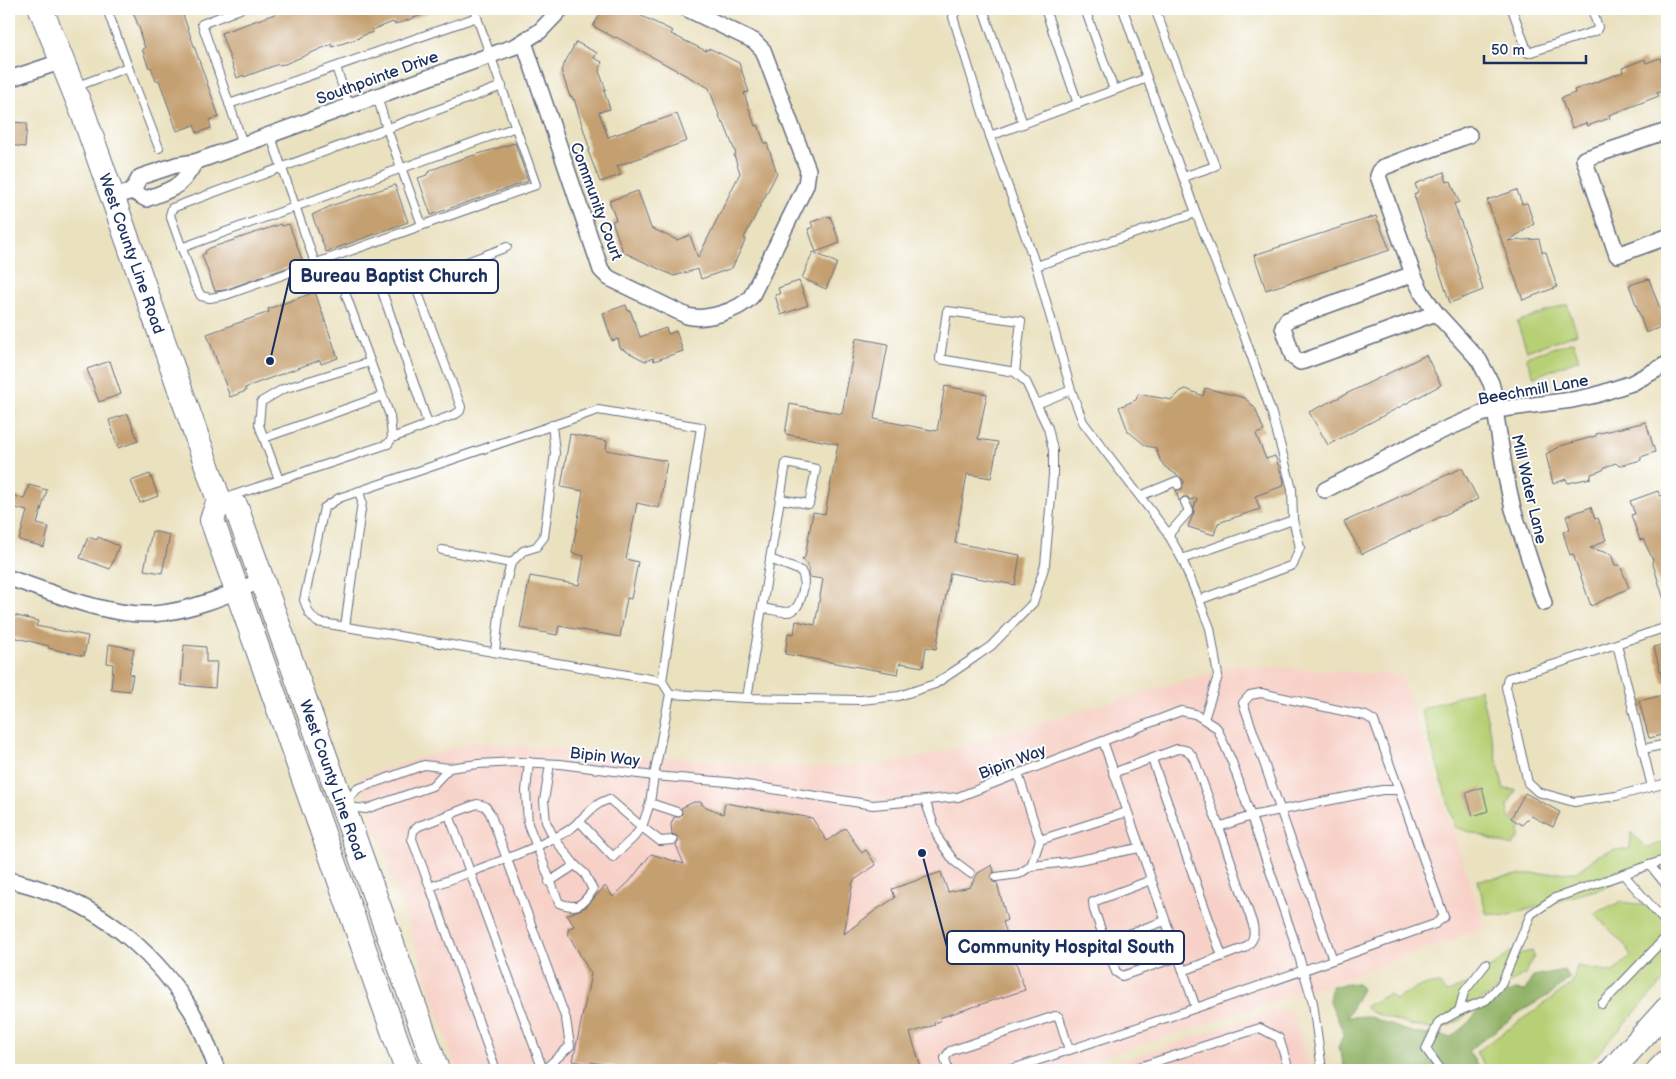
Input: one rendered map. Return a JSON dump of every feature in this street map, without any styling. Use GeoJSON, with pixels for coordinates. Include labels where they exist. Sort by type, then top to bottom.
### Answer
{"type":"FeatureCollection","features":[{"type":"Feature","properties":{"kind":"main road","name":"West County Line Road"},"geometry":{"type":"LineString","coordinates":[[41,9],[72,88],[122,195],[219,500],[212,520],[407,1070]]}},
{"type":"Feature","properties":{"kind":"main road","name":"West County Line Road"},"geometry":{"type":"LineString","coordinates":[[219,500],[236,507],[437,1070]]}},
{"type":"Feature","properties":{"kind":"main road"},"geometry":{"type":"LineString","coordinates":[[1612,1070],[1667,1009]]}},
{"type":"Feature","properties":{"kind":"main road"},"geometry":{"type":"LineString","coordinates":[[1659,1070],[1667,1062]]}},
{"type":"Feature","properties":{"kind":"street","name":"Southpointe Drive"},"geometry":{"type":"LineString","coordinates":[[122,195],[140,177],[176,165],[195,162],[524,42],[549,23],[561,9]]}},
{"type":"Feature","properties":{"kind":"street","name":"Community Court"},"geometry":{"type":"LineString","coordinates":[[524,42],[602,270],[609,278],[687,316],[707,317],[738,307],[751,297],[806,185],[808,170],[763,50],[754,41],[687,9]]}},
{"type":"Feature","properties":{"kind":"street"},"geometry":{"type":"LineString","coordinates":[[9,79],[63,61]]}},
{"type":"Feature","properties":{"kind":"street"},"geometry":{"type":"LineString","coordinates":[[1667,131],[1584,160],[1617,255],[1667,237]]}},
{"type":"Feature","properties":{"kind":"street","name":"Mill Water Lane"},"geometry":{"type":"LineString","coordinates":[[1469,135],[1384,167],[1378,173],[1413,274],[1422,294],[1436,313],[1479,360],[1491,383],[1495,398],[1495,410],[1505,472],[1513,509],[1544,603]]}},
{"type":"Feature","properties":{"kind":"street"},"geometry":{"type":"LineString","coordinates":[[122,195],[146,199],[171,189],[186,178],[195,162]]}},
{"type":"Feature","properties":{"kind":"street"},"geometry":{"type":"LineString","coordinates":[[1413,274],[1287,320],[1283,327],[1293,358],[1300,362],[1304,361],[1436,313]]}},
{"type":"Feature","properties":{"kind":"street","name":"Beechmill Lane"},"geometry":{"type":"LineString","coordinates":[[1325,490],[1432,436],[1481,414],[1495,410],[1596,395],[1632,383],[1667,364]]}},
{"type":"Feature","properties":{"kind":"street"},"geometry":{"type":"LineString","coordinates":[[9,578],[91,605],[132,613],[153,614],[174,611],[216,599],[262,580]]}},
{"type":"Feature","properties":{"kind":"street"},"geometry":{"type":"LineString","coordinates":[[317,816],[343,806]]}},
{"type":"Feature","properties":{"kind":"street"},"geometry":{"type":"LineString","coordinates":[[9,880],[50,892],[74,902],[108,922],[142,950],[170,980],[192,1012],[217,1070]]}},
{"type":"Feature","properties":{"kind":"lane"},"geometry":{"type":"LineString","coordinates":[[107,9],[159,148]]}},
{"type":"Feature","properties":{"kind":"lane"},"geometry":{"type":"LineString","coordinates":[[240,9],[231,10],[202,24],[243,144]]}},
{"type":"Feature","properties":{"kind":"lane"},"geometry":{"type":"LineString","coordinates":[[957,9],[953,17],[990,136],[1036,266],[1071,390],[1083,422],[1168,535],[1182,559],[1210,628],[1218,676],[1204,719]]}},
{"type":"Feature","properties":{"kind":"lane"},"geometry":{"type":"LineString","coordinates":[[983,9],[1023,124]]}},
{"type":"Feature","properties":{"kind":"lane"},"geometry":{"type":"LineString","coordinates":[[1045,9],[1078,104]]}},
{"type":"Feature","properties":{"kind":"lane"},"geometry":{"type":"LineString","coordinates":[[1085,9],[1114,90]]}},
{"type":"Feature","properties":{"kind":"lane"},"geometry":{"type":"LineString","coordinates":[[1123,9],[1196,213],[1244,335],[1272,414],[1292,489],[1294,520],[1300,548],[1293,565],[1199,600]]}},
{"type":"Feature","properties":{"kind":"lane"},"geometry":{"type":"LineString","coordinates":[[1156,9],[1215,166],[1183,177]]}},
{"type":"Feature","properties":{"kind":"lane"},"geometry":{"type":"LineString","coordinates":[[1512,9],[1528,53],[1596,31],[1598,27],[1592,9]]}},
{"type":"Feature","properties":{"kind":"lane"},"geometry":{"type":"LineString","coordinates":[[229,104],[336,67],[476,13],[502,86],[536,185],[226,295],[210,298],[201,296],[195,285],[170,215],[172,208],[502,86]]}},
{"type":"Feature","properties":{"kind":"lane"},"geometry":{"type":"LineString","coordinates":[[72,88],[128,66]]}},
{"type":"Feature","properties":{"kind":"lane"},"geometry":{"type":"LineString","coordinates":[[336,67],[349,106]]}},
{"type":"Feature","properties":{"kind":"lane"},"geometry":{"type":"LineString","coordinates":[[990,136],[1147,78]]}},
{"type":"Feature","properties":{"kind":"lane"},"geometry":{"type":"LineString","coordinates":[[377,96],[422,225]]}},
{"type":"Feature","properties":{"kind":"lane"},"geometry":{"type":"LineString","coordinates":[[181,248],[516,127]]}},
{"type":"Feature","properties":{"kind":"lane"},"geometry":{"type":"LineString","coordinates":[[270,134],[315,263]]}},
{"type":"Feature","properties":{"kind":"lane"},"geometry":{"type":"LineString","coordinates":[[1036,266],[1196,213]]}},
{"type":"Feature","properties":{"kind":"lane"},"geometry":{"type":"LineString","coordinates":[[219,500],[388,444],[392,438],[460,411],[461,407],[415,285],[416,281],[507,247]]}},
{"type":"Feature","properties":{"kind":"lane"},"geometry":{"type":"LineString","coordinates":[[382,294],[428,424]]}},
{"type":"Feature","properties":{"kind":"lane"},"geometry":{"type":"LineString","coordinates":[[346,296],[390,416],[392,438]]}},
{"type":"Feature","properties":{"kind":"lane"},"geometry":{"type":"LineString","coordinates":[[670,694],[747,698],[861,700],[898,696],[935,684],[992,646],[1033,603],[1045,565],[1053,475],[1053,450],[1048,428],[1037,404],[1026,382],[1015,372],[940,359],[947,311],[1021,321],[1015,372]]}},
{"type":"Feature","properties":{"kind":"lane"},"geometry":{"type":"LineString","coordinates":[[279,480],[259,425],[262,402],[283,389],[370,362]]}},
{"type":"Feature","properties":{"kind":"lane"},"geometry":{"type":"LineString","coordinates":[[1037,404],[1071,390]]}},
{"type":"Feature","properties":{"kind":"lane"},"geometry":{"type":"LineString","coordinates":[[264,438],[382,396]]}},
{"type":"Feature","properties":{"kind":"lane"},"geometry":{"type":"LineString","coordinates":[[579,821],[613,857],[642,827],[650,803],[670,694],[662,681],[701,427],[598,410],[339,498],[324,508],[304,600],[309,613],[317,622],[662,681]]}},
{"type":"Feature","properties":{"kind":"lane"},"geometry":{"type":"LineString","coordinates":[[495,652],[500,606],[510,563],[523,550],[536,547],[544,537],[555,453],[552,425]]}},
{"type":"Feature","properties":{"kind":"lane"},"geometry":{"type":"LineString","coordinates":[[747,698],[770,559],[780,499],[786,463],[816,470],[809,504],[780,499]]}},
{"type":"Feature","properties":{"kind":"lane"},"geometry":{"type":"LineString","coordinates":[[1140,496],[1177,481],[1178,485]]}},
{"type":"Feature","properties":{"kind":"lane"},"geometry":{"type":"LineString","coordinates":[[345,627],[362,502],[359,491]]}},
{"type":"Feature","properties":{"kind":"lane"},"geometry":{"type":"LineString","coordinates":[[1168,535],[1188,511],[1185,502]]}},
{"type":"Feature","properties":{"kind":"lane"},"geometry":{"type":"LineString","coordinates":[[1182,559],[1294,520]]}},
{"type":"Feature","properties":{"kind":"lane"},"geometry":{"type":"LineString","coordinates":[[442,550],[510,563]]}},
{"type":"Feature","properties":{"kind":"lane"},"geometry":{"type":"LineString","coordinates":[[762,608],[787,612],[794,611],[800,601],[804,581],[802,571],[770,559]]}},
{"type":"Feature","properties":{"kind":"lane"},"geometry":{"type":"LineString","coordinates":[[1667,627],[1559,664],[1508,678],[1506,687],[1528,783],[1538,792],[1574,802],[1616,796],[1667,783]]}},
{"type":"Feature","properties":{"kind":"lane"},"geometry":{"type":"LineString","coordinates":[[1617,644],[1652,787]]}},
{"type":"Feature","properties":{"kind":"lane"},"geometry":{"type":"LineString","coordinates":[[1009,1070],[1303,971],[1435,924],[1444,918],[1374,721],[1366,716],[1261,693],[1250,695],[1243,703],[1333,960]]}},
{"type":"Feature","properties":{"kind":"lane","name":"Bipin Way"},"geometry":{"type":"LineString","coordinates":[[343,806],[357,788],[424,765],[449,768],[487,763],[529,762],[728,782],[872,805],[958,797],[1181,711],[1195,714],[1217,728],[1232,762],[1313,1003],[1322,1070]]}},
{"type":"Feature","properties":{"kind":"lane"},"geometry":{"type":"LineString","coordinates":[[1102,741],[1196,1008]]}},
{"type":"Feature","properties":{"kind":"lane"},"geometry":{"type":"LineString","coordinates":[[1643,750],[1667,744]]}},
{"type":"Feature","properties":{"kind":"lane"},"geometry":{"type":"LineString","coordinates":[[1114,773],[1177,749],[1184,749],[1190,752],[1219,827],[1253,925],[1254,935],[1251,943],[1244,948],[1183,971]]}},
{"type":"Feature","properties":{"kind":"lane"},"geometry":{"type":"LineString","coordinates":[[1152,758],[1222,956]]}},
{"type":"Feature","properties":{"kind":"lane"},"geometry":{"type":"LineString","coordinates":[[529,762],[526,791],[528,824],[559,903],[570,907],[583,903],[593,890],[585,874],[575,865],[554,838],[546,822],[544,801],[550,764]]}},
{"type":"Feature","properties":{"kind":"lane"},"geometry":{"type":"LineString","coordinates":[[343,806],[366,810],[432,786],[449,768]]}},
{"type":"Feature","properties":{"kind":"lane"},"geometry":{"type":"LineString","coordinates":[[1018,774],[1040,840],[1031,866]]}},
{"type":"Feature","properties":{"kind":"lane"},"geometry":{"type":"LineString","coordinates":[[1219,827],[1251,816],[1280,810],[1382,790],[1399,790]]}},
{"type":"Feature","properties":{"kind":"lane"},"geometry":{"type":"LineString","coordinates":[[430,887],[554,838],[566,832],[599,802],[609,799],[651,836],[660,841],[673,840]]}},
{"type":"Feature","properties":{"kind":"lane"},"geometry":{"type":"LineString","coordinates":[[925,800],[940,840],[954,861],[970,873]]}},
{"type":"Feature","properties":{"kind":"lane"},"geometry":{"type":"LineString","coordinates":[[650,803],[677,812]]}},
{"type":"Feature","properties":{"kind":"lane"},"geometry":{"type":"LineString","coordinates":[[450,815],[544,1070],[570,1046],[566,1019],[490,813],[485,806],[477,804],[419,826],[413,831],[412,839],[496,1070]]}},
{"type":"Feature","properties":{"kind":"lane"},"geometry":{"type":"LineString","coordinates":[[1040,840],[1127,812]]}},
{"type":"Feature","properties":{"kind":"lane"},"geometry":{"type":"LineString","coordinates":[[996,877],[1019,874],[1031,866],[1069,862],[1139,848]]}},
{"type":"Feature","properties":{"kind":"lane"},"geometry":{"type":"LineString","coordinates":[[1441,1070],[1426,1049],[1439,1022],[1458,1011],[1486,1000],[1502,982],[1531,914],[1555,898],[1667,859]]}},
{"type":"Feature","properties":{"kind":"lane"},"geometry":{"type":"LineString","coordinates":[[550,882],[575,865]]}},
{"type":"Feature","properties":{"kind":"lane"},"geometry":{"type":"LineString","coordinates":[[1650,865],[1667,886]]}},
{"type":"Feature","properties":{"kind":"lane"},"geometry":{"type":"LineString","coordinates":[[1623,874],[1667,924]]}},
{"type":"Feature","properties":{"kind":"lane"},"geometry":{"type":"LineString","coordinates":[[1151,880],[1092,902],[1105,942],[1116,972],[1122,976],[1178,957]]}},
{"type":"Feature","properties":{"kind":"lane"},"geometry":{"type":"LineString","coordinates":[[1105,942],[1165,920]]}},
{"type":"Feature","properties":{"kind":"lane"},"geometry":{"type":"LineString","coordinates":[[1602,1004],[1667,936]]}},
{"type":"Feature","properties":{"kind":"lane"},"geometry":{"type":"LineString","coordinates":[[1458,1011],[1464,992],[1486,964]]}},
{"type":"Feature","properties":{"kind":"lane"},"geometry":{"type":"LineString","coordinates":[[948,1070],[945,1058],[950,1050],[1055,1016],[1059,1017],[1069,1050]]}},
{"type":"Feature","properties":{"kind":"lane"},"geometry":{"type":"LineString","coordinates":[[1130,1070],[1260,1028],[1278,1038],[1290,1070]]}},
{"type":"Feature","properties":{"kind":"shaded area"},"geometry":{"type":"Polygon","coordinates":[[[1237,665],[1401,675],[1485,928],[1324,986],[1062,1070],[457,1070],[359,777],[473,742],[779,767],[878,766],[948,750],[1237,665]]]}},
{"type":"Feature","properties":{"kind":"shaded area"},"geometry":{"type":"Polygon","coordinates":[[[1277,1009],[1292,1012],[1312,1070],[1096,1070],[1277,1009]]]}},
{"type":"Feature","properties":{"kind":"green space"},"geometry":{"type":"Polygon","coordinates":[[[1567,304],[1577,333],[1527,351],[1517,322],[1567,304]]]}},
{"type":"Feature","properties":{"kind":"green space"},"geometry":{"type":"Polygon","coordinates":[[[1573,341],[1579,359],[1534,377],[1526,357],[1573,341]]]}},
{"type":"Feature","properties":{"kind":"green space"},"geometry":{"type":"Polygon","coordinates":[[[1480,689],[1504,789],[1516,790],[1507,806],[1509,818],[1520,826],[1519,837],[1512,846],[1455,827],[1421,709],[1480,689]]]}},
{"type":"Feature","properties":{"kind":"green space"},"geometry":{"type":"Polygon","coordinates":[[[1631,832],[1646,848],[1667,841],[1667,861],[1650,866],[1606,887],[1505,916],[1486,913],[1478,880],[1528,874],[1576,872],[1599,855],[1612,850],[1630,849],[1631,832]]]}},
{"type":"Feature","properties":{"kind":"green space"},"geometry":{"type":"Polygon","coordinates":[[[1621,902],[1667,908],[1667,977],[1583,1070],[1487,1070],[1476,1052],[1572,984],[1577,966],[1613,972],[1631,956],[1625,946],[1594,913],[1621,902]]]}},
{"type":"Feature","properties":{"kind":"green space"},"geometry":{"type":"Polygon","coordinates":[[[1532,951],[1534,956],[1526,973],[1484,998],[1459,1021],[1436,1030],[1409,1025],[1371,1012],[1365,1007],[1388,994],[1396,1000],[1421,986],[1440,984],[1446,993],[1462,986],[1478,983],[1482,972],[1499,962],[1510,952],[1518,954],[1532,951]]]}},
{"type":"Feature","properties":{"kind":"green space"},"geometry":{"type":"Polygon","coordinates":[[[1564,970],[1570,978],[1554,992],[1520,1012],[1468,1051],[1481,1070],[1341,1070],[1344,1064],[1338,1047],[1344,1034],[1329,999],[1332,986],[1357,983],[1362,989],[1347,1017],[1368,1016],[1420,1034],[1451,1037],[1468,1023],[1487,1001],[1515,990],[1525,991],[1533,976],[1564,970]]]}},
{"type":"Feature","properties":{"kind":"building"},"geometry":{"type":"Polygon","coordinates":[[[132,9],[181,9],[219,117],[209,120],[211,128],[197,133],[194,125],[177,131],[159,80],[156,81],[151,67],[149,68],[142,49],[145,48],[141,33],[132,9]]]}},
{"type":"Feature","properties":{"kind":"building"},"geometry":{"type":"Polygon","coordinates":[[[289,9],[435,10],[403,22],[394,24],[393,22],[372,30],[373,32],[359,38],[332,47],[332,44],[285,64],[276,65],[237,78],[221,33],[289,9]]]}},
{"type":"Feature","properties":{"kind":"building"},"geometry":{"type":"Polygon","coordinates":[[[616,9],[627,9],[673,31],[671,34],[706,51],[709,48],[739,63],[749,92],[744,93],[755,126],[758,125],[765,144],[767,143],[777,173],[744,238],[746,239],[732,268],[701,279],[698,269],[674,276],[623,252],[612,221],[616,220],[609,201],[638,191],[651,228],[677,240],[690,235],[698,258],[740,173],[734,155],[736,154],[709,88],[593,26],[600,14],[616,9]]]}},
{"type":"Feature","properties":{"kind":"building"},"geometry":{"type":"Polygon","coordinates":[[[576,42],[597,53],[594,58],[602,62],[599,71],[610,109],[599,112],[608,137],[677,114],[687,141],[617,166],[621,175],[600,182],[588,151],[590,150],[574,99],[572,96],[570,97],[561,70],[576,42]]]}},
{"type":"Feature","properties":{"kind":"building"},"geometry":{"type":"Polygon","coordinates":[[[1660,58],[1667,78],[1667,89],[1657,93],[1659,96],[1609,115],[1610,118],[1587,126],[1586,123],[1572,128],[1561,98],[1575,93],[1574,90],[1623,72],[1622,68],[1645,59],[1646,63],[1660,58]]]}},
{"type":"Feature","properties":{"kind":"building"},"geometry":{"type":"Polygon","coordinates":[[[9,122],[27,123],[25,147],[9,145],[9,122]]]}},
{"type":"Feature","properties":{"kind":"building"},"geometry":{"type":"Polygon","coordinates":[[[515,143],[528,181],[431,215],[418,178],[427,175],[431,170],[455,161],[515,143]]]}},
{"type":"Feature","properties":{"kind":"building"},"geometry":{"type":"Polygon","coordinates":[[[1444,172],[1447,182],[1451,181],[1459,202],[1454,204],[1483,290],[1450,303],[1414,195],[1418,192],[1415,184],[1444,172]]]}},
{"type":"Feature","properties":{"kind":"building"},"geometry":{"type":"Polygon","coordinates":[[[395,185],[408,222],[326,252],[312,215],[333,205],[395,185]]]}},
{"type":"Feature","properties":{"kind":"building"},"geometry":{"type":"Polygon","coordinates":[[[1517,190],[1522,204],[1527,203],[1534,224],[1508,241],[1539,239],[1542,252],[1546,252],[1557,287],[1523,300],[1487,200],[1517,190]]]}},
{"type":"Feature","properties":{"kind":"building"},"geometry":{"type":"Polygon","coordinates":[[[830,216],[840,243],[816,252],[808,229],[813,227],[811,222],[830,216]]]}},
{"type":"Feature","properties":{"kind":"building"},"geometry":{"type":"Polygon","coordinates":[[[1376,216],[1390,250],[1266,290],[1254,255],[1376,216]]]}},
{"type":"Feature","properties":{"kind":"building"},"geometry":{"type":"Polygon","coordinates":[[[281,224],[282,226],[289,224],[303,262],[225,290],[215,291],[202,255],[206,253],[205,251],[281,224]]]}},
{"type":"Feature","properties":{"kind":"building"},"geometry":{"type":"Polygon","coordinates":[[[813,252],[837,263],[826,289],[802,278],[813,252]]]}},
{"type":"Feature","properties":{"kind":"building"},"geometry":{"type":"Polygon","coordinates":[[[1649,279],[1666,325],[1646,333],[1629,285],[1649,279]]]}},
{"type":"Feature","properties":{"kind":"building"},"geometry":{"type":"Polygon","coordinates":[[[799,281],[808,305],[781,315],[775,295],[780,294],[778,288],[799,281]]]}},
{"type":"Feature","properties":{"kind":"building"},"geometry":{"type":"Polygon","coordinates":[[[315,292],[338,358],[321,364],[320,360],[257,383],[245,388],[246,391],[230,397],[207,334],[269,312],[268,309],[315,292]]]}},
{"type":"Feature","properties":{"kind":"building"},"geometry":{"type":"Polygon","coordinates":[[[626,305],[628,311],[630,310],[640,337],[666,328],[668,334],[676,331],[683,351],[654,361],[653,358],[645,361],[620,348],[618,339],[612,341],[603,313],[626,305]]]}},
{"type":"Feature","properties":{"kind":"building"},"geometry":{"type":"Polygon","coordinates":[[[856,338],[888,344],[874,419],[937,431],[945,386],[987,394],[978,439],[998,442],[991,478],[967,474],[955,543],[1020,555],[1015,585],[950,573],[936,649],[926,647],[923,667],[900,663],[898,674],[785,654],[788,633],[794,634],[796,621],[815,625],[823,579],[809,577],[809,570],[806,563],[802,560],[805,557],[813,512],[825,514],[838,444],[785,434],[790,404],[842,414],[856,338]]]}},
{"type":"Feature","properties":{"kind":"building"},"geometry":{"type":"Polygon","coordinates":[[[1426,355],[1441,385],[1328,445],[1309,412],[1426,355]]]}},
{"type":"Feature","properties":{"kind":"building"},"geometry":{"type":"Polygon","coordinates":[[[110,361],[121,394],[99,402],[87,369],[110,361]]]}},
{"type":"Feature","properties":{"kind":"building"},"geometry":{"type":"Polygon","coordinates":[[[1205,388],[1245,398],[1255,408],[1264,431],[1256,434],[1266,459],[1275,456],[1284,481],[1283,486],[1255,496],[1260,509],[1218,523],[1214,535],[1188,527],[1197,498],[1190,500],[1188,497],[1183,497],[1179,501],[1176,490],[1182,489],[1185,482],[1165,467],[1160,460],[1156,448],[1146,446],[1128,431],[1119,407],[1136,400],[1138,394],[1172,400],[1181,391],[1186,389],[1203,396],[1205,388]]]}},
{"type":"Feature","properties":{"kind":"building"},"geometry":{"type":"Polygon","coordinates":[[[128,414],[138,441],[118,448],[109,420],[128,414]]]}},
{"type":"Feature","properties":{"kind":"building"},"geometry":{"type":"Polygon","coordinates":[[[1646,422],[1655,452],[1641,457],[1641,460],[1619,466],[1616,463],[1605,467],[1603,470],[1591,474],[1591,478],[1568,483],[1566,479],[1553,484],[1546,454],[1560,446],[1596,436],[1596,434],[1646,422]]]}},
{"type":"Feature","properties":{"kind":"building"},"geometry":{"type":"Polygon","coordinates":[[[570,434],[607,441],[606,450],[667,461],[659,508],[637,503],[626,559],[638,562],[631,599],[627,598],[620,637],[559,626],[557,635],[520,628],[530,576],[579,585],[584,556],[572,553],[583,491],[561,487],[570,434]]]}},
{"type":"Feature","properties":{"kind":"building"},"geometry":{"type":"Polygon","coordinates":[[[1462,468],[1478,499],[1362,554],[1344,522],[1462,468]]]}},
{"type":"Feature","properties":{"kind":"building"},"geometry":{"type":"Polygon","coordinates":[[[150,474],[158,496],[140,503],[131,481],[150,474]]]}},
{"type":"Feature","properties":{"kind":"building"},"geometry":{"type":"Polygon","coordinates":[[[29,485],[47,490],[37,524],[49,527],[44,547],[19,540],[27,511],[9,506],[9,494],[24,499],[29,485]]]}},
{"type":"Feature","properties":{"kind":"building"},"geometry":{"type":"Polygon","coordinates":[[[1658,491],[1660,496],[1667,494],[1667,603],[1665,603],[1653,560],[1643,539],[1640,540],[1631,515],[1635,514],[1630,501],[1658,491]]]}},
{"type":"Feature","properties":{"kind":"building"},"geometry":{"type":"Polygon","coordinates":[[[1591,507],[1595,519],[1598,518],[1606,540],[1590,548],[1611,554],[1615,565],[1620,565],[1629,588],[1591,606],[1573,554],[1570,555],[1563,532],[1570,529],[1566,516],[1591,507]]]}},
{"type":"Feature","properties":{"kind":"building"},"geometry":{"type":"Polygon","coordinates":[[[152,531],[170,535],[162,573],[144,570],[152,531]]]}},
{"type":"Feature","properties":{"kind":"building"},"geometry":{"type":"Polygon","coordinates":[[[88,537],[97,540],[98,537],[119,546],[110,569],[80,558],[88,537]]]}},
{"type":"Feature","properties":{"kind":"building"},"geometry":{"type":"Polygon","coordinates":[[[9,614],[38,621],[36,626],[88,636],[84,656],[48,648],[49,646],[9,636],[9,614]]]}},
{"type":"Feature","properties":{"kind":"building"},"geometry":{"type":"Polygon","coordinates":[[[1667,643],[1667,683],[1663,683],[1654,647],[1667,643]]]}},
{"type":"Feature","properties":{"kind":"building"},"geometry":{"type":"Polygon","coordinates":[[[109,644],[134,649],[129,674],[133,675],[130,691],[111,689],[113,664],[107,663],[109,644]]]}},
{"type":"Feature","properties":{"kind":"building"},"geometry":{"type":"Polygon","coordinates":[[[184,645],[206,647],[206,662],[217,662],[215,688],[181,685],[184,645]]]}},
{"type":"Feature","properties":{"kind":"building"},"geometry":{"type":"Polygon","coordinates":[[[1667,694],[1667,734],[1649,738],[1639,701],[1667,694]]]}},
{"type":"Feature","properties":{"kind":"building"},"geometry":{"type":"Polygon","coordinates":[[[1482,787],[1488,811],[1473,816],[1466,793],[1482,787]]]}},
{"type":"Feature","properties":{"kind":"building"},"geometry":{"type":"Polygon","coordinates":[[[1525,793],[1560,812],[1553,827],[1531,816],[1522,825],[1511,818],[1525,793]]]}},
{"type":"Feature","properties":{"kind":"building"},"geometry":{"type":"Polygon","coordinates":[[[694,802],[702,802],[702,805],[723,814],[725,803],[812,818],[827,841],[845,828],[862,853],[866,850],[876,865],[853,881],[844,934],[895,898],[892,889],[941,872],[948,892],[970,887],[978,873],[992,865],[994,872],[991,878],[993,882],[997,883],[1007,920],[1003,922],[1025,990],[939,1018],[940,1021],[934,1023],[935,1025],[910,1033],[922,1070],[744,1070],[715,1065],[714,1070],[633,1070],[592,1062],[591,1064],[573,1061],[591,974],[567,932],[569,931],[568,929],[574,926],[567,915],[586,907],[605,886],[613,897],[630,881],[651,854],[684,864],[676,845],[678,837],[672,834],[671,824],[674,817],[679,817],[682,814],[681,808],[694,802]]]}},
{"type":"Feature","properties":{"kind":"place","name":"Bureau Baptist Church"},"geometry":{"type":"Point","coordinates":[270,361]}},
{"type":"Feature","properties":{"kind":"place","name":"Community Hospital South"},"geometry":{"type":"Point","coordinates":[922,853]}}]}
